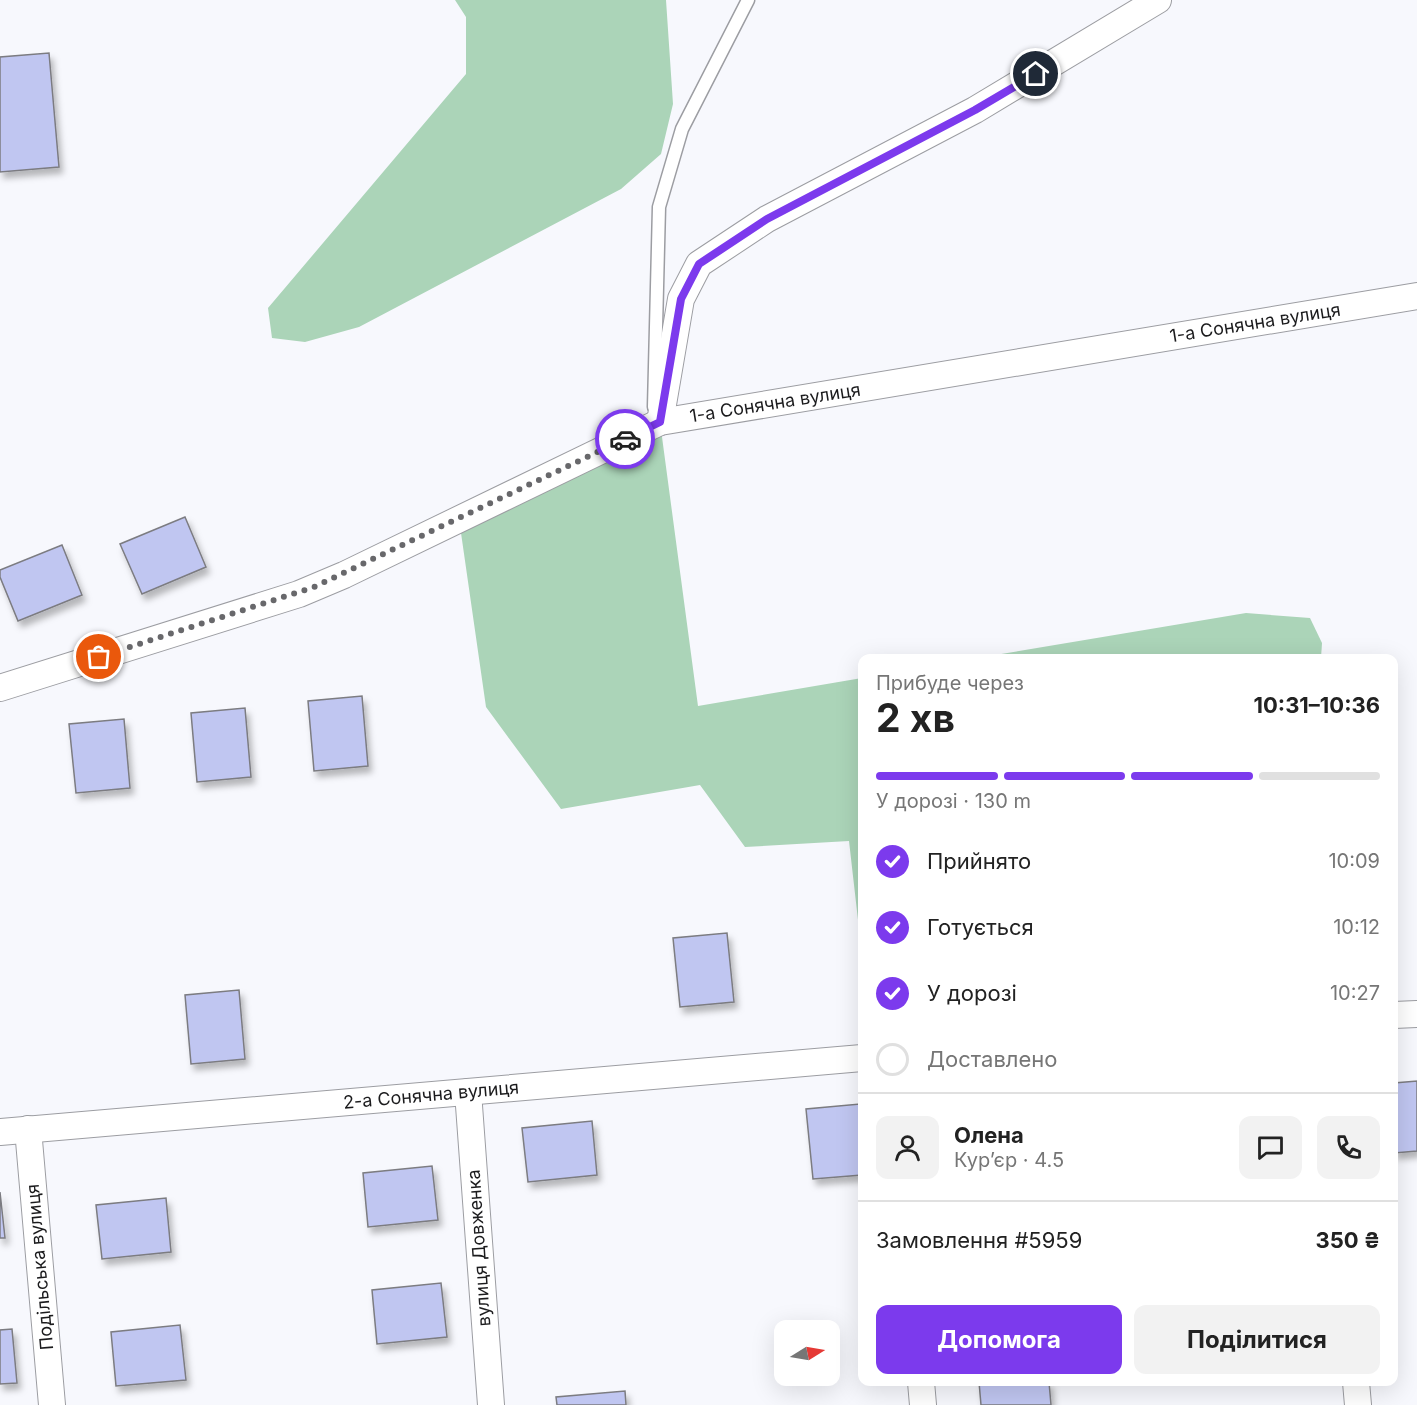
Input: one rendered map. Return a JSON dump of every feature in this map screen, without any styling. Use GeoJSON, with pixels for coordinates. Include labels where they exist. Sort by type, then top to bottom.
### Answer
{"type":"FeatureCollection","features":[{"type":"Feature","properties":{"kind":"street"},"geometry":{"type":"LineString","coordinates":[[660,422],[681,299],[699,264],[767,219],[975,110],[1158,0]]}},
{"type":"Feature","properties":{"kind":"street","name":"1-а Сонячна вулиця"},"geometry":{"type":"LineString","coordinates":[[0,688],[299,594],[344,575],[660,422],[1417,296]]}},
{"type":"Feature","properties":{"kind":"street"},"geometry":{"type":"LineString","coordinates":[[1398,1016],[1417,1014]]}},
{"type":"Feature","properties":{"kind":"street","name":"2-а Сонячна вулиця"},"geometry":{"type":"LineString","coordinates":[[0,1132],[858,1058]]}},
{"type":"Feature","properties":{"kind":"street","name":"вулиця Довженка"},"geometry":{"type":"LineString","coordinates":[[468,1092],[491,1405]]}},
{"type":"Feature","properties":{"kind":"street","name":"Подільська вулиця"},"geometry":{"type":"LineString","coordinates":[[28,1129],[52,1405]]}},
{"type":"Feature","properties":{"kind":"street"},"geometry":{"type":"LineString","coordinates":[[921,1386],[923,1405]]}},
{"type":"Feature","properties":{"kind":"street"},"geometry":{"type":"LineString","coordinates":[[1356,1386],[1358,1405]]}},
{"type":"Feature","properties":{"kind":"lane"},"geometry":{"type":"LineString","coordinates":[[660,422],[652,402],[659,207],[681,129],[748,0]]}},
{"type":"Feature","properties":{"kind":"green space"},"geometry":{"type":"Polygon","coordinates":[[[455,0],[666,0],[673,104],[661,154],[621,189],[359,327],[305,342],[272,338],[268,308],[466,74],[466,17],[455,0]]]}},
{"type":"Feature","properties":{"kind":"green space"},"geometry":{"type":"Polygon","coordinates":[[[660,422],[698,706],[858,679],[858,920],[849,841],[745,847],[700,785],[561,809],[486,707],[459,519],[660,422]]]}},
{"type":"Feature","properties":{"kind":"green space"},"geometry":{"type":"Polygon","coordinates":[[[1246,613],[1310,618],[1322,643],[1321,654],[1001,654],[1246,613]]]}},
{"type":"Feature","properties":{"kind":"building"},"geometry":{"type":"Polygon","coordinates":[[[49,53],[59,167],[0,172],[0,57],[49,53]]]}},
{"type":"Feature","properties":{"kind":"building"},"geometry":{"type":"Polygon","coordinates":[[[185,517],[206,567],[142,594],[120,544],[185,517]]]}},
{"type":"Feature","properties":{"kind":"building"},"geometry":{"type":"Polygon","coordinates":[[[62,545],[82,595],[18,621],[0,577],[0,570],[62,545]]]}},
{"type":"Feature","properties":{"kind":"building"},"geometry":{"type":"Polygon","coordinates":[[[362,696],[368,766],[314,771],[308,701],[362,696]]]}},
{"type":"Feature","properties":{"kind":"building"},"geometry":{"type":"Polygon","coordinates":[[[245,708],[251,777],[197,782],[191,713],[245,708]]]}},
{"type":"Feature","properties":{"kind":"building"},"geometry":{"type":"Polygon","coordinates":[[[124,719],[130,788],[76,793],[69,724],[124,719]]]}},
{"type":"Feature","properties":{"kind":"building"},"geometry":{"type":"Polygon","coordinates":[[[727,933],[734,1002],[680,1007],[673,938],[727,933]]]}},
{"type":"Feature","properties":{"kind":"building"},"geometry":{"type":"Polygon","coordinates":[[[239,990],[245,1059],[191,1064],[185,995],[239,990]]]}},
{"type":"Feature","properties":{"kind":"building"},"geometry":{"type":"Polygon","coordinates":[[[1417,1081],[1417,1151],[1398,1153],[1398,1083],[1417,1081]]]}},
{"type":"Feature","properties":{"kind":"building"},"geometry":{"type":"Polygon","coordinates":[[[858,1104],[858,1175],[813,1179],[806,1109],[858,1104]]]}},
{"type":"Feature","properties":{"kind":"building"},"geometry":{"type":"Polygon","coordinates":[[[592,1121],[597,1175],[528,1182],[522,1128],[592,1121]]]}},
{"type":"Feature","properties":{"kind":"building"},"geometry":{"type":"Polygon","coordinates":[[[432,1166],[438,1220],[368,1227],[363,1173],[432,1166]]]}},
{"type":"Feature","properties":{"kind":"building"},"geometry":{"type":"Polygon","coordinates":[[[0,1192],[5,1238],[0,1238],[0,1192]]]}},
{"type":"Feature","properties":{"kind":"building"},"geometry":{"type":"Polygon","coordinates":[[[166,1198],[171,1252],[102,1259],[96,1205],[166,1198]]]}},
{"type":"Feature","properties":{"kind":"building"},"geometry":{"type":"Polygon","coordinates":[[[441,1283],[447,1337],[377,1344],[372,1290],[441,1283]]]}},
{"type":"Feature","properties":{"kind":"building"},"geometry":{"type":"Polygon","coordinates":[[[180,1325],[186,1380],[116,1386],[111,1332],[180,1325]]]}},
{"type":"Feature","properties":{"kind":"building"},"geometry":{"type":"Polygon","coordinates":[[[12,1329],[17,1383],[0,1384],[0,1330],[12,1329]]]}},
{"type":"Feature","properties":{"kind":"building"},"geometry":{"type":"Polygon","coordinates":[[[979,1386],[1049,1386],[1051,1405],[981,1405],[979,1386]]]}},
{"type":"Feature","properties":{"kind":"building"},"geometry":{"type":"Polygon","coordinates":[[[625,1391],[626,1405],[557,1405],[556,1397],[625,1391]]]}},
{"type":"Feature","properties":{"kind":"way so far"},"geometry":{"type":"LineString","coordinates":[[99,657],[299,594],[344,575],[625,439]]}},
{"type":"Feature","properties":{"kind":"route"},"geometry":{"type":"LineString","coordinates":[[625,439],[660,422],[681,299],[699,264],[767,219],[975,110],[1036,74]]}}]}
